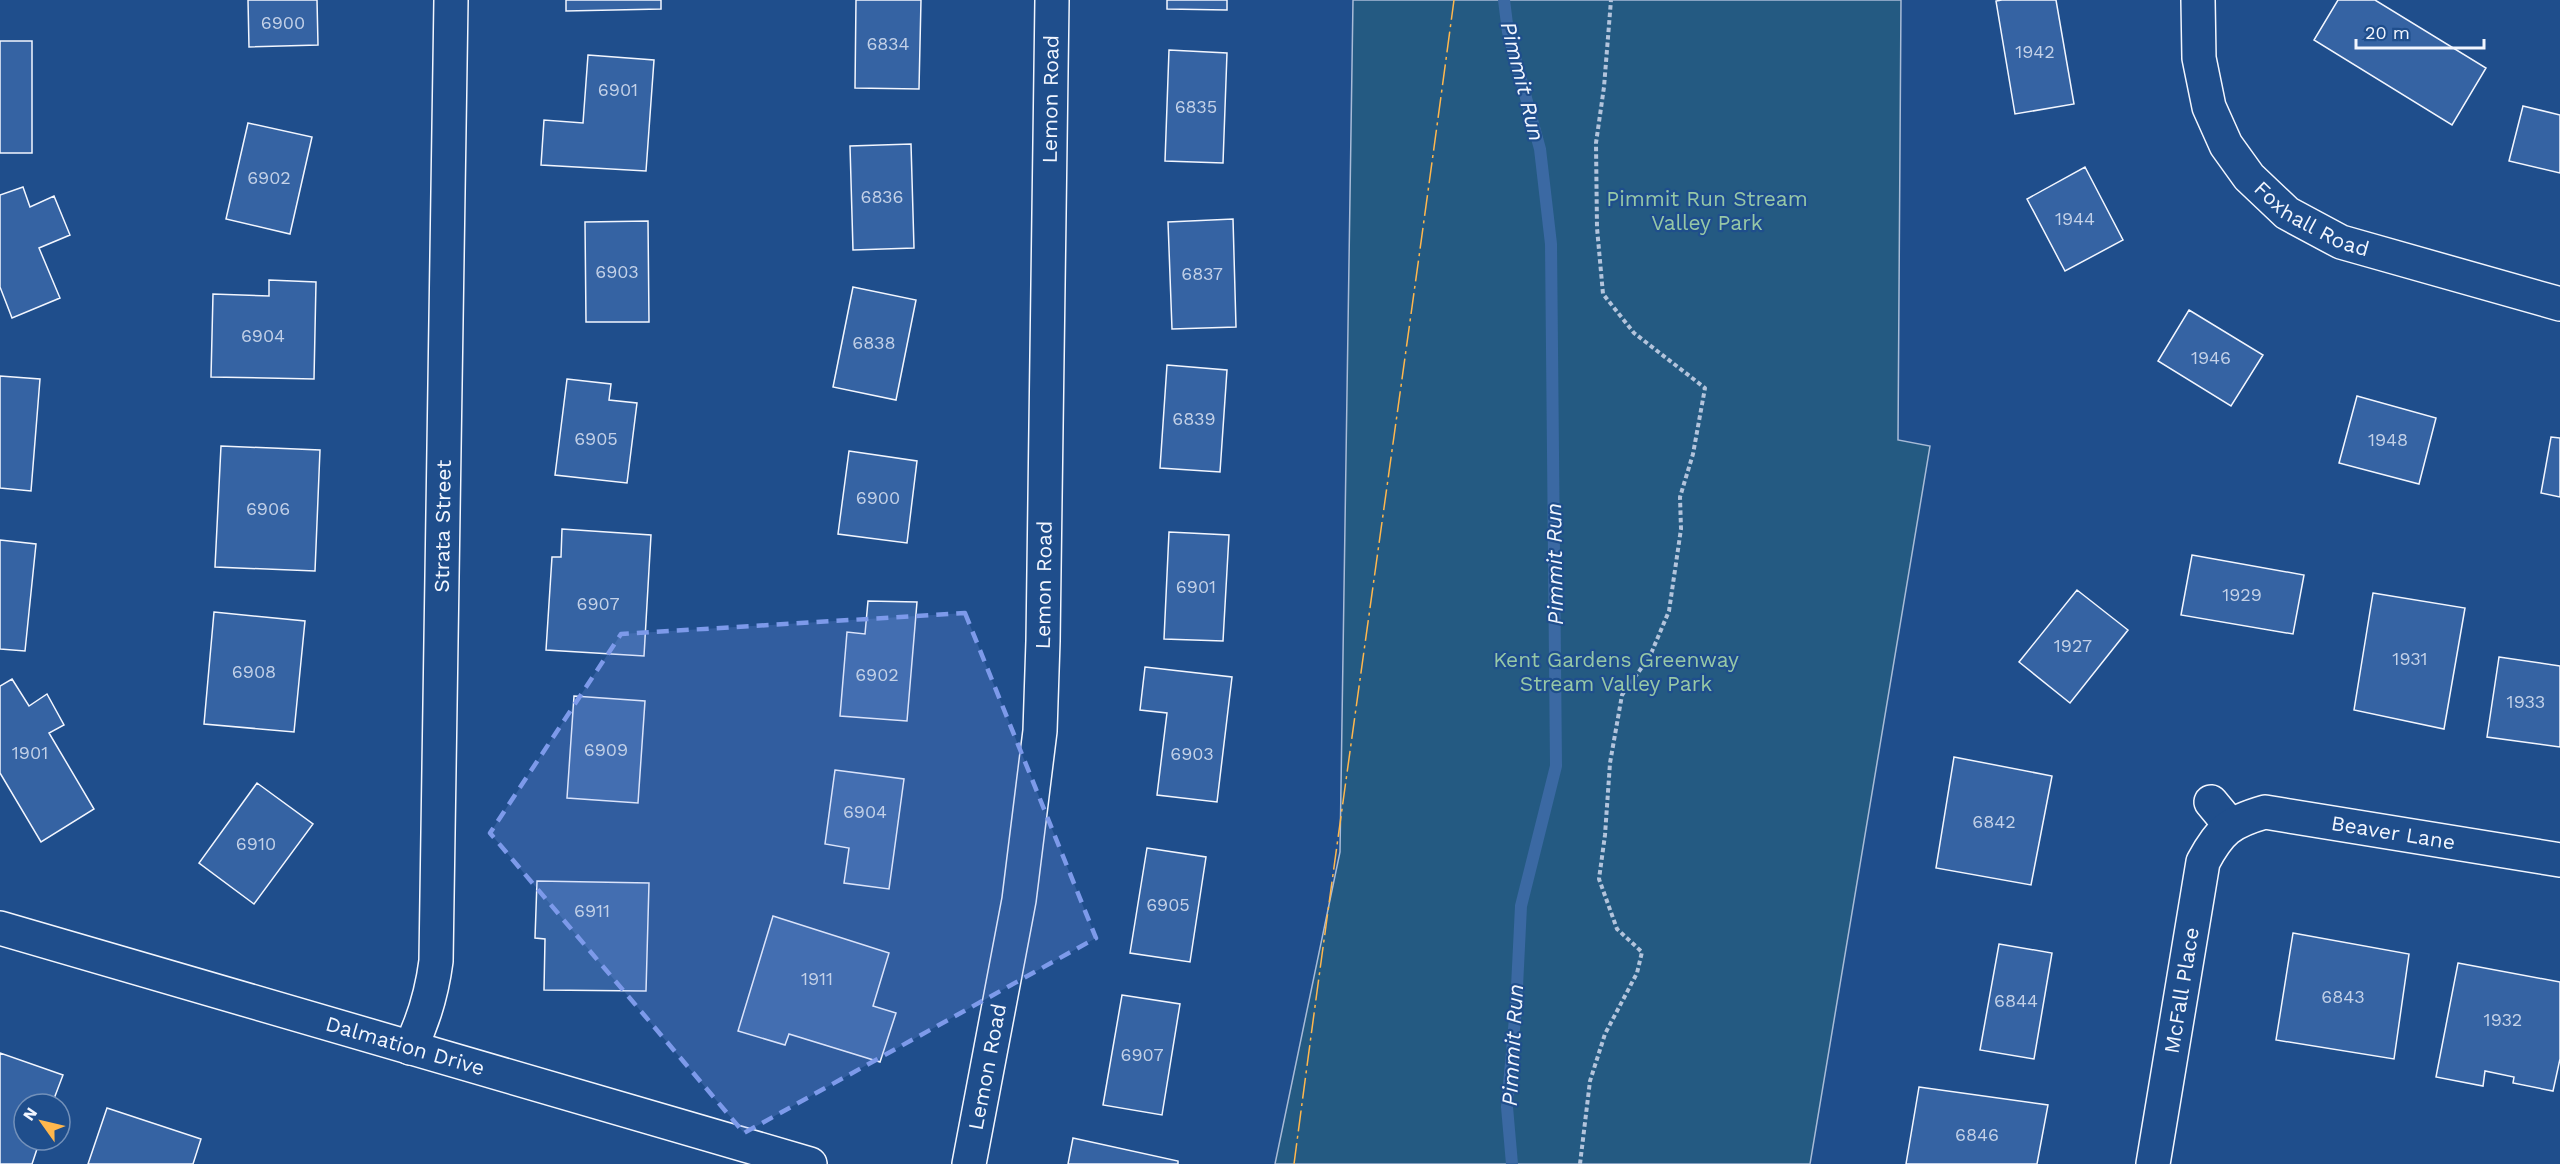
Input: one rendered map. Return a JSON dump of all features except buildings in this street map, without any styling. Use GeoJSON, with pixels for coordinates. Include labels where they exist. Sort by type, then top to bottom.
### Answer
{"type":"FeatureCollection","features":[{"type":"Feature","properties":{"kind":"street","name":"Strata Street"},"geometry":{"type":"LineString","coordinates":[[410,1048],[421,1026],[433,987],[436,961],[451,0]]}},
{"type":"Feature","properties":{"kind":"street","name":"Lemon Road"},"geometry":{"type":"LineString","coordinates":[[969,1164],[1019,900],[1040,731],[1052,0]]}},
{"type":"Feature","properties":{"kind":"street","name":"Foxhall Road"},"geometry":{"type":"LineString","coordinates":[[2198,0],[2199,58],[2209,107],[2226,145],[2249,177],[2287,213],[2342,242],[2560,304]]}},
{"type":"Feature","properties":{"kind":"street","name":"Beaver Lane"},"geometry":{"type":"LineString","coordinates":[[2220,813],[2241,819],[2265,812],[2560,860]]}},
{"type":"Feature","properties":{"kind":"street","name":"McFall Place"},"geometry":{"type":"LineString","coordinates":[[2153,1164],[2203,862],[2215,840],[2220,813]]}},
{"type":"Feature","properties":{"kind":"street","name":"Dalmation Drive"},"geometry":{"type":"LineString","coordinates":[[0,928],[810,1164]]}},
{"type":"Feature","properties":{"kind":"path"},"geometry":{"type":"LineString","coordinates":[[1580,1164],[1590,1081],[1605,1034],[1637,972],[1642,952],[1617,929],[1599,879],[1605,835],[1610,763],[1622,694],[1650,656],[1669,611],[1682,529],[1680,497],[1697,433],[1704,388],[1634,333],[1603,294],[1597,228],[1596,143],[1604,87],[1611,0]]}},
{"type":"Feature","properties":{"kind":"highlighted area"},"geometry":{"type":"Polygon","coordinates":[[[965,613],[1096,938],[744,1133],[490,833],[621,634],[965,613]]]}},
{"type":"Feature","properties":{"kind":"green space","name":"Kent Gardens Greenway Stream Valley Park"},"geometry":{"type":"Polygon","coordinates":[[[1353,0],[1901,0],[1898,440],[1930,446],[1810,1164],[1275,1164],[1340,852],[1353,0]]]}},
{"type":"Feature","properties":{"kind":"waterway","name":"Pimmit Run"},"geometry":{"type":"LineString","coordinates":[[1504,0],[1508,32],[1540,149],[1551,244],[1556,766],[1521,906],[1516,1007],[1507,1107],[1512,1164]]}},
{"type":"Feature","properties":{"kind":"power"},"geometry":{"type":"LineString","coordinates":[[1294,1164],[1454,0]]}},
{"type":"Feature","properties":{"kind":"park label","name":"Pimmit Run Stream Valley Park"},"geometry":{"type":"Point","coordinates":[1707,211]}}]}
